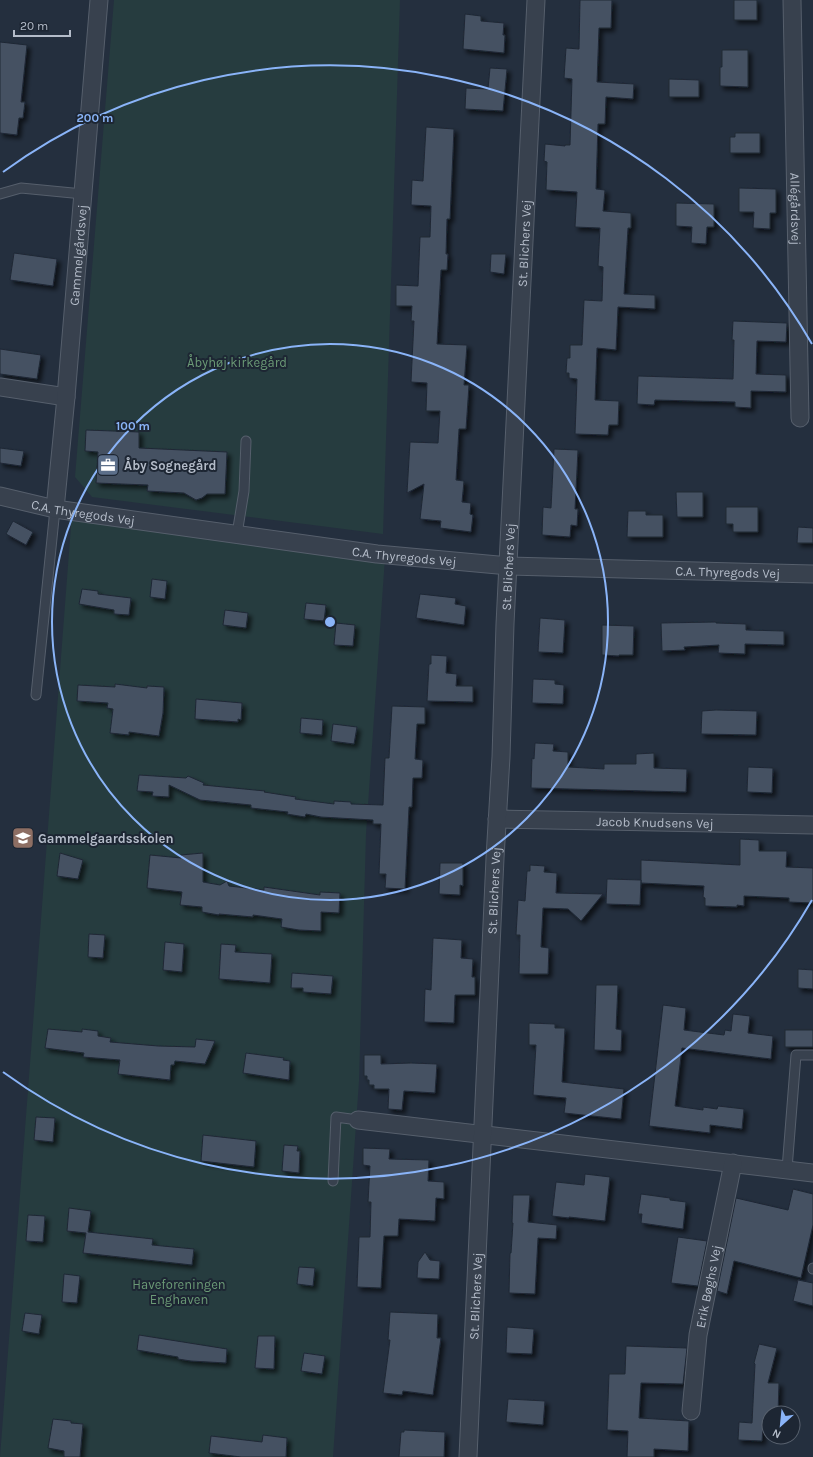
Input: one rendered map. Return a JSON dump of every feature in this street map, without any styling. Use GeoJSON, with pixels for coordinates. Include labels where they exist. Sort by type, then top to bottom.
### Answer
{"type":"FeatureCollection","features":[{"type":"Feature","properties":{"kind":"street","name":"Gammelgårdsvej"},"geometry":{"type":"LineString","coordinates":[[55,509],[66,397],[99,0]]}},
{"type":"Feature","properties":{"kind":"street","name":"St. Blichers Vej"},"geometry":{"type":"LineString","coordinates":[[468,1457],[501,757],[505,624],[536,0]]}},
{"type":"Feature","properties":{"kind":"street","name":"Allégårdsvej"},"geometry":{"type":"LineString","coordinates":[[792,0],[800,418]]}},
{"type":"Feature","properties":{"kind":"street"},"geometry":{"type":"LineString","coordinates":[[0,387],[66,397]]}},
{"type":"Feature","properties":{"kind":"street","name":"C.A. Thyregods Vej"},"geometry":{"type":"LineString","coordinates":[[0,496],[55,509],[377,554],[509,566],[813,574]]}},
{"type":"Feature","properties":{"kind":"street","name":"Jacob Knudsens Vej"},"geometry":{"type":"LineString","coordinates":[[497,819],[813,826]]}},
{"type":"Feature","properties":{"kind":"street"},"geometry":{"type":"LineString","coordinates":[[358,1120],[813,1173]]}},
{"type":"Feature","properties":{"kind":"street","name":"Erik Bøghs Vej"},"geometry":{"type":"LineString","coordinates":[[690,1411],[698,1335],[732,1163]]}},
{"type":"Feature","properties":{"kind":"lane"},"geometry":{"type":"LineString","coordinates":[[0,194],[21,188],[83,194]]}},
{"type":"Feature","properties":{"kind":"lane"},"geometry":{"type":"LineString","coordinates":[[237,534],[244,492],[246,441]]}},
{"type":"Feature","properties":{"kind":"lane"},"geometry":{"type":"LineString","coordinates":[[36,695],[55,509]]}},
{"type":"Feature","properties":{"kind":"lane"},"geometry":{"type":"LineString","coordinates":[[787,1169],[796,1055],[813,1055]]}},
{"type":"Feature","properties":{"kind":"lane"},"geometry":{"type":"LineString","coordinates":[[333,1181],[336,1117],[358,1120]]}},
{"type":"Feature","properties":{"kind":"green space","name":"Åbyhøj kirkegård"},"geometry":{"type":"Polygon","coordinates":[[[114,0],[400,0],[383,534],[92,497],[75,477],[114,0]]]}},
{"type":"Feature","properties":{"kind":"green space","name":"Haveforeningen Enghaven"},"geometry":{"type":"Polygon","coordinates":[[[72,513],[385,557],[366,834],[359,1081],[333,1457],[0,1457],[72,513]]]}},
{"type":"Feature","properties":{"kind":"building"},"geometry":{"type":"Polygon","coordinates":[[[580,0],[612,0],[611,28],[599,28],[597,82],[634,84],[633,99],[606,97],[605,124],[598,124],[596,189],[605,190],[603,211],[631,213],[631,228],[628,228],[624,294],[655,295],[655,309],[618,307],[616,350],[597,348],[595,400],[619,401],[618,425],[609,425],[608,435],[575,434],[577,379],[569,378],[569,373],[566,373],[567,358],[570,358],[570,345],[582,345],[584,300],[602,301],[603,267],[598,266],[600,228],[575,227],[577,192],[546,190],[547,162],[544,161],[545,144],[570,145],[572,79],[564,78],[566,48],[579,49],[580,0]]]}},
{"type":"Feature","properties":{"kind":"building"},"geometry":{"type":"Polygon","coordinates":[[[734,0],[757,0],[757,20],[734,20],[734,0]]]}},
{"type":"Feature","properties":{"kind":"building"},"geometry":{"type":"Polygon","coordinates":[[[465,14],[481,16],[481,21],[504,23],[504,53],[463,49],[465,14]]]}},
{"type":"Feature","properties":{"kind":"building"},"geometry":{"type":"Polygon","coordinates":[[[0,42],[27,45],[21,102],[25,102],[23,118],[19,118],[17,135],[0,133],[0,42]]]}},
{"type":"Feature","properties":{"kind":"building"},"geometry":{"type":"Polygon","coordinates":[[[722,50],[748,50],[748,87],[720,86],[722,50]]]}},
{"type":"Feature","properties":{"kind":"building"},"geometry":{"type":"Polygon","coordinates":[[[490,68],[507,69],[503,111],[465,109],[466,88],[488,89],[490,68]]]}},
{"type":"Feature","properties":{"kind":"building"},"geometry":{"type":"Polygon","coordinates":[[[669,79],[699,80],[699,97],[669,97],[669,79]]]}},
{"type":"Feature","properties":{"kind":"building"},"geometry":{"type":"Polygon","coordinates":[[[426,127],[454,129],[450,219],[447,219],[447,270],[441,270],[437,344],[467,345],[464,385],[469,385],[466,429],[459,429],[456,480],[464,481],[462,502],[471,503],[470,514],[473,515],[471,532],[440,528],[441,521],[420,519],[424,484],[407,493],[410,442],[438,443],[440,411],[426,411],[427,383],[411,382],[414,321],[411,321],[412,306],[396,306],[396,285],[418,286],[420,237],[430,237],[431,206],[411,205],[412,180],[423,181],[426,127]]]}},
{"type":"Feature","properties":{"kind":"building"},"geometry":{"type":"Polygon","coordinates":[[[735,133],[760,133],[760,153],[730,153],[730,137],[735,137],[735,133]]]}},
{"type":"Feature","properties":{"kind":"building"},"geometry":{"type":"Polygon","coordinates":[[[739,188],[776,189],[776,213],[770,213],[770,229],[753,228],[754,212],[739,212],[739,188]]]}},
{"type":"Feature","properties":{"kind":"building"},"geometry":{"type":"Polygon","coordinates":[[[676,203],[714,204],[714,227],[707,227],[706,244],[691,243],[692,227],[676,226],[676,203]]]}},
{"type":"Feature","properties":{"kind":"building"},"geometry":{"type":"Polygon","coordinates":[[[14,253],[57,259],[53,286],[10,280],[14,253]]]}},
{"type":"Feature","properties":{"kind":"building"},"geometry":{"type":"Polygon","coordinates":[[[491,254],[506,254],[504,274],[490,272],[491,254]]]}},
{"type":"Feature","properties":{"kind":"building"},"geometry":{"type":"Polygon","coordinates":[[[733,321],[787,323],[786,342],[757,341],[756,374],[786,375],[786,392],[751,391],[751,408],[735,407],[735,402],[655,400],[654,405],[637,404],[638,376],[733,379],[733,321]]]}},
{"type":"Feature","properties":{"kind":"building"},"geometry":{"type":"Polygon","coordinates":[[[0,349],[41,355],[37,379],[0,374],[0,349]]]}},
{"type":"Feature","properties":{"kind":"building"},"geometry":{"type":"Polygon","coordinates":[[[86,430],[139,432],[139,448],[227,452],[225,494],[207,494],[196,500],[184,493],[147,491],[148,485],[96,483],[98,452],[85,451],[86,430]]]}},
{"type":"Feature","properties":{"kind":"building"},"geometry":{"type":"Polygon","coordinates":[[[0,448],[24,451],[21,466],[0,463],[0,448]]]}},
{"type":"Feature","properties":{"kind":"building"},"geometry":{"type":"Polygon","coordinates":[[[554,449],[578,450],[575,509],[578,509],[577,526],[571,525],[570,537],[542,535],[543,507],[551,508],[554,449]]]}},
{"type":"Feature","properties":{"kind":"building"},"geometry":{"type":"Polygon","coordinates":[[[676,492],[703,492],[703,517],[677,517],[676,492]]]}},
{"type":"Feature","properties":{"kind":"building"},"geometry":{"type":"Polygon","coordinates":[[[726,507],[758,507],[758,532],[733,532],[733,524],[726,524],[726,507]]]}},
{"type":"Feature","properties":{"kind":"building"},"geometry":{"type":"Polygon","coordinates":[[[628,511],[646,511],[646,515],[663,515],[663,537],[627,537],[628,511]]]}},
{"type":"Feature","properties":{"kind":"building"},"geometry":{"type":"Polygon","coordinates":[[[13,521],[33,532],[26,545],[6,534],[13,521]]]}},
{"type":"Feature","properties":{"kind":"building"},"geometry":{"type":"Polygon","coordinates":[[[798,527],[813,528],[813,543],[797,543],[798,527]]]}},
{"type":"Feature","properties":{"kind":"building"},"geometry":{"type":"Polygon","coordinates":[[[152,579],[167,581],[165,599],[150,597],[152,579]]]}},
{"type":"Feature","properties":{"kind":"building"},"geometry":{"type":"Polygon","coordinates":[[[82,589],[98,591],[98,594],[131,598],[129,615],[114,614],[114,610],[79,604],[82,589]]]}},
{"type":"Feature","properties":{"kind":"building"},"geometry":{"type":"Polygon","coordinates":[[[420,594],[456,598],[455,604],[466,606],[464,625],[416,618],[420,594]]]}},
{"type":"Feature","properties":{"kind":"building"},"geometry":{"type":"Polygon","coordinates":[[[306,603],[326,605],[324,621],[304,619],[306,603]]]}},
{"type":"Feature","properties":{"kind":"building"},"geometry":{"type":"Polygon","coordinates":[[[225,610],[248,613],[246,628],[223,625],[225,610]]]}},
{"type":"Feature","properties":{"kind":"building"},"geometry":{"type":"Polygon","coordinates":[[[540,618],[565,620],[563,653],[538,652],[540,618]]]}},
{"type":"Feature","properties":{"kind":"building"},"geometry":{"type":"Polygon","coordinates":[[[716,622],[746,624],[746,630],[784,631],[784,645],[745,644],[745,654],[718,653],[719,645],[684,647],[685,650],[662,651],[661,623],[716,622]]]}},
{"type":"Feature","properties":{"kind":"building"},"geometry":{"type":"Polygon","coordinates":[[[336,623],[355,625],[353,646],[334,645],[336,623]]]}},
{"type":"Feature","properties":{"kind":"building"},"geometry":{"type":"Polygon","coordinates":[[[602,625],[634,626],[633,655],[602,655],[602,625]]]}},
{"type":"Feature","properties":{"kind":"building"},"geometry":{"type":"Polygon","coordinates":[[[431,655],[447,656],[446,673],[457,674],[456,686],[473,686],[473,702],[427,701],[429,664],[431,664],[431,655]]]}},
{"type":"Feature","properties":{"kind":"building"},"geometry":{"type":"Polygon","coordinates":[[[533,679],[555,680],[555,684],[564,685],[563,704],[532,703],[533,679]]]}},
{"type":"Feature","properties":{"kind":"building"},"geometry":{"type":"Polygon","coordinates":[[[115,684],[147,688],[147,686],[164,687],[163,713],[159,736],[129,732],[129,735],[110,733],[113,709],[107,708],[108,703],[77,701],[78,685],[115,687],[115,684]]]}},
{"type":"Feature","properties":{"kind":"building"},"geometry":{"type":"Polygon","coordinates":[[[196,699],[242,703],[241,720],[238,719],[238,722],[195,719],[196,699]]]}},
{"type":"Feature","properties":{"kind":"building"},"geometry":{"type":"Polygon","coordinates":[[[392,706],[425,707],[425,724],[417,724],[415,759],[423,760],[422,778],[413,778],[412,807],[409,807],[405,889],[385,888],[386,874],[379,874],[381,824],[373,824],[373,820],[321,817],[306,814],[305,817],[287,814],[288,812],[251,808],[251,805],[200,800],[169,785],[169,797],[152,796],[153,792],[137,791],[139,775],[186,778],[188,776],[204,783],[203,785],[265,791],[264,792],[296,797],[295,799],[334,804],[334,801],[351,802],[351,804],[383,805],[385,758],[389,758],[392,706]]]}},
{"type":"Feature","properties":{"kind":"building"},"geometry":{"type":"Polygon","coordinates":[[[702,711],[757,711],[756,735],[701,734],[702,711]]]}},
{"type":"Feature","properties":{"kind":"building"},"geometry":{"type":"Polygon","coordinates":[[[301,718],[323,720],[322,735],[300,733],[301,718]]]}},
{"type":"Feature","properties":{"kind":"building"},"geometry":{"type":"Polygon","coordinates":[[[333,724],[357,727],[354,744],[331,741],[333,724]]]}},
{"type":"Feature","properties":{"kind":"building"},"geometry":{"type":"Polygon","coordinates":[[[535,743],[554,744],[553,751],[568,752],[568,767],[604,769],[604,764],[636,764],[636,754],[654,753],[654,768],[687,769],[686,792],[531,788],[532,758],[534,759],[535,743]]]}},
{"type":"Feature","properties":{"kind":"building"},"geometry":{"type":"Polygon","coordinates":[[[748,767],[773,768],[772,793],[747,792],[748,767]]]}},
{"type":"Feature","properties":{"kind":"building"},"geometry":{"type":"Polygon","coordinates":[[[740,839],[759,840],[759,851],[787,851],[786,867],[813,868],[813,903],[789,902],[789,898],[744,896],[744,906],[705,906],[705,898],[703,897],[704,886],[641,883],[641,860],[740,865],[740,839]]]}},
{"type":"Feature","properties":{"kind":"building"},"geometry":{"type":"Polygon","coordinates":[[[60,853],[83,860],[78,879],[57,876],[60,853]]]}},
{"type":"Feature","properties":{"kind":"building"},"geometry":{"type":"Polygon","coordinates":[[[203,853],[203,882],[220,885],[227,881],[229,886],[264,890],[264,887],[320,895],[320,892],[340,893],[339,913],[321,912],[321,931],[299,930],[281,927],[282,919],[253,915],[253,917],[219,915],[202,912],[202,907],[180,905],[182,892],[147,888],[150,855],[181,858],[181,855],[203,853]]]}},
{"type":"Feature","properties":{"kind":"building"},"geometry":{"type":"Polygon","coordinates":[[[440,863],[463,863],[463,886],[460,885],[460,895],[439,894],[440,863]]]}},
{"type":"Feature","properties":{"kind":"building"},"geometry":{"type":"Polygon","coordinates":[[[530,865],[545,866],[544,872],[557,873],[556,893],[603,894],[581,921],[568,909],[543,908],[541,947],[549,948],[548,974],[519,974],[520,935],[516,935],[518,900],[525,901],[527,871],[530,871],[530,865]]]}},
{"type":"Feature","properties":{"kind":"building"},"geometry":{"type":"Polygon","coordinates":[[[607,879],[641,880],[640,905],[606,904],[607,879]]]}},
{"type":"Feature","properties":{"kind":"building"},"geometry":{"type":"Polygon","coordinates":[[[89,934],[105,935],[103,958],[88,957],[89,934]]]}},
{"type":"Feature","properties":{"kind":"building"},"geometry":{"type":"Polygon","coordinates":[[[433,938],[462,940],[461,958],[473,959],[472,977],[475,977],[475,995],[455,995],[454,1023],[424,1022],[425,989],[431,990],[433,938]]]}},
{"type":"Feature","properties":{"kind":"building"},"geometry":{"type":"Polygon","coordinates":[[[165,942],[184,944],[182,972],[163,970],[165,942]]]}},
{"type":"Feature","properties":{"kind":"building"},"geometry":{"type":"Polygon","coordinates":[[[221,944],[236,945],[235,952],[272,954],[270,983],[219,979],[221,944]]]}},
{"type":"Feature","properties":{"kind":"building"},"geometry":{"type":"Polygon","coordinates":[[[798,969],[813,970],[813,989],[798,988],[798,969]]]}},
{"type":"Feature","properties":{"kind":"building"},"geometry":{"type":"Polygon","coordinates":[[[292,973],[333,976],[331,994],[303,992],[303,988],[291,988],[292,973]]]}},
{"type":"Feature","properties":{"kind":"building"},"geometry":{"type":"Polygon","coordinates":[[[596,985],[618,985],[616,1029],[622,1030],[621,1051],[594,1050],[596,985]]]}},
{"type":"Feature","properties":{"kind":"building"},"geometry":{"type":"Polygon","coordinates":[[[663,1005],[686,1008],[684,1030],[724,1035],[725,1030],[731,1031],[733,1014],[750,1016],[748,1033],[773,1036],[771,1059],[682,1048],[675,1106],[703,1110],[703,1107],[717,1109],[718,1106],[744,1109],[742,1129],[710,1125],[710,1133],[649,1126],[663,1005]]]}},
{"type":"Feature","properties":{"kind":"building"},"geometry":{"type":"Polygon","coordinates":[[[529,1023],[555,1024],[555,1028],[565,1028],[562,1082],[624,1089],[621,1119],[564,1113],[566,1098],[533,1095],[536,1045],[529,1045],[529,1023]]]}},
{"type":"Feature","properties":{"kind":"building"},"geometry":{"type":"Polygon","coordinates":[[[48,1029],[82,1032],[82,1029],[98,1031],[98,1036],[111,1038],[110,1042],[158,1046],[195,1047],[196,1039],[215,1041],[205,1064],[175,1061],[174,1065],[171,1065],[170,1080],[118,1074],[120,1060],[83,1057],[84,1053],[45,1048],[48,1029]]]}},
{"type":"Feature","properties":{"kind":"building"},"geometry":{"type":"Polygon","coordinates":[[[785,1030],[813,1030],[813,1047],[785,1047],[785,1030]]]}},
{"type":"Feature","properties":{"kind":"building"},"geometry":{"type":"Polygon","coordinates":[[[246,1053],[284,1058],[283,1060],[290,1061],[289,1080],[243,1073],[246,1053]]]}},
{"type":"Feature","properties":{"kind":"building"},"geometry":{"type":"Polygon","coordinates":[[[364,1055],[381,1055],[381,1064],[437,1064],[435,1093],[404,1091],[402,1110],[388,1109],[389,1089],[374,1089],[374,1085],[369,1085],[367,1076],[364,1076],[364,1055]]]}},
{"type":"Feature","properties":{"kind":"building"},"geometry":{"type":"Polygon","coordinates":[[[36,1117],[55,1118],[53,1142],[34,1140],[36,1117]]]}},
{"type":"Feature","properties":{"kind":"building"},"geometry":{"type":"Polygon","coordinates":[[[203,1135],[256,1141],[254,1167],[201,1161],[203,1135]]]}},
{"type":"Feature","properties":{"kind":"building"},"geometry":{"type":"Polygon","coordinates":[[[284,1145],[298,1146],[297,1151],[300,1151],[299,1173],[282,1171],[284,1145]]]}},
{"type":"Feature","properties":{"kind":"building"},"geometry":{"type":"Polygon","coordinates":[[[363,1148],[390,1149],[389,1159],[429,1160],[428,1181],[444,1182],[444,1199],[436,1198],[435,1221],[399,1219],[398,1236],[384,1236],[381,1288],[357,1287],[359,1237],[370,1237],[371,1202],[368,1202],[370,1166],[363,1165],[363,1148]]]}},
{"type":"Feature","properties":{"kind":"building"},"geometry":{"type":"Polygon","coordinates":[[[585,1174],[610,1177],[605,1221],[552,1216],[556,1182],[584,1185],[585,1174]]]}},
{"type":"Feature","properties":{"kind":"building"},"geometry":{"type":"Polygon","coordinates":[[[793,1189],[813,1194],[813,1225],[801,1278],[734,1261],[727,1294],[717,1291],[736,1198],[788,1210],[793,1189]]]}},
{"type":"Feature","properties":{"kind":"building"},"geometry":{"type":"Polygon","coordinates":[[[641,1194],[686,1202],[683,1229],[641,1223],[642,1214],[638,1214],[641,1194]]]}},
{"type":"Feature","properties":{"kind":"building"},"geometry":{"type":"Polygon","coordinates":[[[513,1195],[530,1195],[528,1222],[557,1225],[556,1239],[538,1238],[535,1294],[509,1293],[513,1195]]]}},
{"type":"Feature","properties":{"kind":"building"},"geometry":{"type":"Polygon","coordinates":[[[69,1208],[91,1211],[88,1232],[153,1239],[152,1245],[194,1249],[192,1265],[83,1253],[86,1233],[67,1231],[69,1208]]]}},
{"type":"Feature","properties":{"kind":"building"},"geometry":{"type":"Polygon","coordinates":[[[28,1215],[45,1216],[43,1242],[26,1241],[28,1215]]]}},
{"type":"Feature","properties":{"kind":"building"},"geometry":{"type":"Polygon","coordinates":[[[678,1237],[707,1241],[698,1286],[671,1283],[678,1237]]]}},
{"type":"Feature","properties":{"kind":"building"},"geometry":{"type":"Polygon","coordinates":[[[425,1252],[430,1260],[440,1261],[439,1279],[417,1278],[418,1262],[425,1252]]]}},
{"type":"Feature","properties":{"kind":"building"},"geometry":{"type":"Polygon","coordinates":[[[299,1267],[315,1268],[313,1286],[297,1284],[299,1267]]]}},
{"type":"Feature","properties":{"kind":"building"},"geometry":{"type":"Polygon","coordinates":[[[64,1274],[80,1276],[77,1303],[62,1302],[64,1274]]]}},
{"type":"Feature","properties":{"kind":"building"},"geometry":{"type":"Polygon","coordinates":[[[798,1280],[813,1283],[813,1306],[793,1301],[798,1280]]]}},
{"type":"Feature","properties":{"kind":"building"},"geometry":{"type":"Polygon","coordinates":[[[390,1312],[438,1314],[437,1338],[441,1338],[433,1395],[403,1391],[402,1395],[383,1393],[390,1340],[388,1340],[390,1312]]]}},
{"type":"Feature","properties":{"kind":"building"},"geometry":{"type":"Polygon","coordinates":[[[25,1313],[42,1315],[39,1334],[22,1331],[25,1313]]]}},
{"type":"Feature","properties":{"kind":"building"},"geometry":{"type":"Polygon","coordinates":[[[507,1327],[534,1329],[532,1354],[506,1353],[507,1327]]]}},
{"type":"Feature","properties":{"kind":"building"},"geometry":{"type":"Polygon","coordinates":[[[139,1335],[227,1349],[226,1363],[191,1361],[178,1359],[178,1357],[137,1350],[139,1335]]]}},
{"type":"Feature","properties":{"kind":"building"},"geometry":{"type":"Polygon","coordinates":[[[258,1336],[275,1336],[274,1369],[255,1368],[258,1336]]]}},
{"type":"Feature","properties":{"kind":"building"},"geometry":{"type":"Polygon","coordinates":[[[759,1344],[777,1348],[768,1383],[779,1383],[778,1405],[761,1405],[761,1441],[738,1440],[739,1422],[752,1423],[754,1363],[759,1344]]]}},
{"type":"Feature","properties":{"kind":"building"},"geometry":{"type":"Polygon","coordinates":[[[626,1346],[687,1348],[683,1384],[641,1383],[639,1418],[689,1421],[688,1451],[654,1449],[654,1457],[627,1457],[628,1431],[607,1430],[609,1374],[625,1374],[626,1346]]]}},
{"type":"Feature","properties":{"kind":"building"},"geometry":{"type":"Polygon","coordinates":[[[304,1353],[325,1356],[322,1374],[301,1371],[304,1353]]]}},
{"type":"Feature","properties":{"kind":"building"},"geometry":{"type":"Polygon","coordinates":[[[508,1399],[545,1401],[543,1425],[506,1422],[508,1399]]]}},
{"type":"Feature","properties":{"kind":"building"},"geometry":{"type":"Polygon","coordinates":[[[53,1419],[83,1424],[80,1457],[64,1457],[64,1451],[48,1448],[53,1419]]]}},
{"type":"Feature","properties":{"kind":"building"},"geometry":{"type":"Polygon","coordinates":[[[404,1430],[445,1432],[444,1457],[399,1457],[401,1432],[404,1432],[404,1430]]]}},
{"type":"Feature","properties":{"kind":"building"},"geometry":{"type":"Polygon","coordinates":[[[263,1435],[287,1438],[286,1457],[241,1457],[209,1453],[211,1436],[262,1442],[263,1435]]]}},
{"type":"Feature","properties":{"kind":"place","name":"Åby Sognegård"},"geometry":{"type":"Point","coordinates":[108,465]}},
{"type":"Feature","properties":{"kind":"place","name":"Gammelgaardsskolen"},"geometry":{"type":"Point","coordinates":[23,838]}}]}
